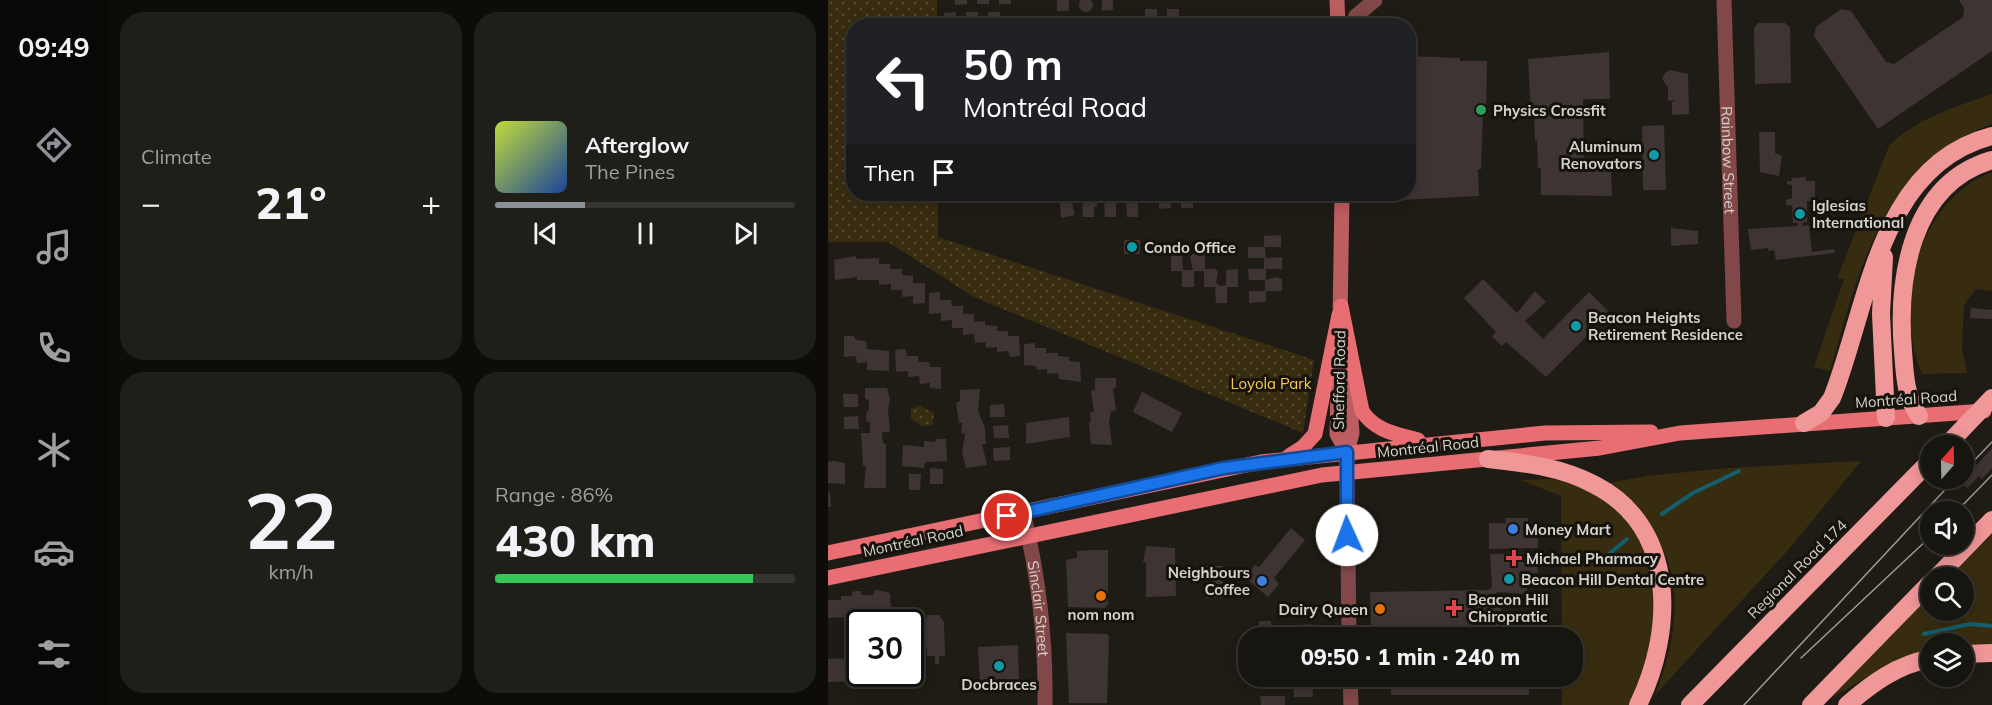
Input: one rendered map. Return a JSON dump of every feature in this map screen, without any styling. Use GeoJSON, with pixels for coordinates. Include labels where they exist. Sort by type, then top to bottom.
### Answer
{"type":"FeatureCollection","features":[{"type":"Feature","properties":{"kind":"highway"},"geometry":{"type":"LineString","coordinates":[[1804,423],[1821,413],[1832,398],[1875,261],[1902,207],[1917,186],[1937,166],[1968,145],[1992,136]]}},
{"type":"Feature","properties":{"kind":"highway"},"geometry":{"type":"LineString","coordinates":[[1919,416],[1907,391],[1902,338],[1902,295],[1909,254],[1922,220],[1943,192],[1971,170],[1992,160]]}},
{"type":"Feature","properties":{"kind":"highway"},"geometry":{"type":"LineString","coordinates":[[1886,418],[1882,278],[1888,243],[1902,207]]}},
{"type":"Feature","properties":{"kind":"highway"},"geometry":{"type":"LineString","coordinates":[[1957,435],[1992,398]]}},
{"type":"Feature","properties":{"kind":"highway"},"geometry":{"type":"LineString","coordinates":[[1488,459],[1551,468],[1593,484],[1612,496],[1642,530],[1653,551],[1661,576],[1664,604],[1662,635],[1655,665],[1638,705]]}},
{"type":"Feature","properties":{"kind":"highway","name":"Regional Road 174"},"geometry":{"type":"LineString","coordinates":[[1690,705],[1920,471]]}},
{"type":"Feature","properties":{"kind":"highway"},"geometry":{"type":"LineString","coordinates":[[1946,567],[1992,520]]}},
{"type":"Feature","properties":{"kind":"highway"},"geometry":{"type":"LineString","coordinates":[[1810,705],[1920,593]]}},
{"type":"Feature","properties":{"kind":"highway"},"geometry":{"type":"LineString","coordinates":[[1974,654],[1992,653]]}},
{"type":"Feature","properties":{"kind":"highway"},"geometry":{"type":"LineString","coordinates":[[1847,705],[1884,677],[1920,662]]}},
{"type":"Feature","properties":{"kind":"main road"},"geometry":{"type":"LineString","coordinates":[[1341,306],[1362,411],[1372,424],[1387,431],[1430,443]]}},
{"type":"Feature","properties":{"kind":"main road"},"geometry":{"type":"LineString","coordinates":[[1281,460],[1304,447],[1315,434],[1341,306]]}},
{"type":"Feature","properties":{"kind":"main road","name":"Montréal Road"},"geometry":{"type":"LineString","coordinates":[[828,553],[1224,468],[1281,460],[1430,443],[1555,433],[1680,433],[1992,411]]}},
{"type":"Feature","properties":{"kind":"main road","name":"Montréal Road"},"geometry":{"type":"LineString","coordinates":[[828,578],[1248,489],[1347,472],[1600,448],[1680,433]]}},
{"type":"Feature","properties":{"kind":"street"},"geometry":{"type":"LineString","coordinates":[[1337,0],[1338,18]]}},
{"type":"Feature","properties":{"kind":"street"},"geometry":{"type":"LineString","coordinates":[[1355,18],[1375,0]]}},
{"type":"Feature","properties":{"kind":"street","name":"Rainbow Street"},"geometry":{"type":"LineString","coordinates":[[1724,0],[1734,321]]}},
{"type":"Feature","properties":{"kind":"street","name":"Shefford Road"},"geometry":{"type":"LineString","coordinates":[[1342,201],[1341,306],[1352,433],[1347,452],[1349,627]]}},
{"type":"Feature","properties":{"kind":"street","name":"Sinclair Street"},"geometry":{"type":"LineString","coordinates":[[1023,512],[1043,616],[1045,705]]}},
{"type":"Feature","properties":{"kind":"street"},"geometry":{"type":"LineString","coordinates":[[1350,687],[1351,705]]}},
{"type":"Feature","properties":{"kind":"green space","name":"Loyola Park"},"geometry":{"type":"Polygon","coordinates":[[[828,0],[937,0],[937,18],[846,18],[846,201],[938,201],[938,237],[1314,360],[1303,433],[974,297],[888,242],[828,242],[828,0]]]}},
{"type":"Feature","properties":{"kind":"green space"},"geometry":{"type":"Polygon","coordinates":[[[1992,94],[1992,124],[1955,141],[1924,165],[1900,192],[1881,224],[1865,259],[1830,371],[1814,367],[1844,279],[1837,279],[1889,146],[1911,128],[1924,121],[1992,94]]]}},
{"type":"Feature","properties":{"kind":"green space"},"geometry":{"type":"Polygon","coordinates":[[[1992,172],[1992,291],[1976,289],[1964,305],[1962,348],[1967,373],[1922,374],[1914,346],[1910,317],[1912,287],[1918,258],[1929,230],[1945,206],[1966,186],[1992,172]]]}},
{"type":"Feature","properties":{"kind":"green space"},"geometry":{"type":"Polygon","coordinates":[[[919,405],[934,413],[933,425],[922,426],[911,419],[911,409],[919,405]]]}},
{"type":"Feature","properties":{"kind":"green space"},"geometry":{"type":"Polygon","coordinates":[[[1861,461],[1789,549],[1655,695],[1666,664],[1672,635],[1675,607],[1672,580],[1665,554],[1652,530],[1634,506],[1609,483],[1646,476],[1728,468],[1861,461]]]}},
{"type":"Feature","properties":{"kind":"green space"},"geometry":{"type":"Polygon","coordinates":[[[1552,479],[1580,487],[1603,499],[1622,515],[1637,535],[1647,557],[1654,582],[1657,609],[1655,644],[1631,705],[1562,705],[1562,687],[1583,687],[1583,627],[1562,627],[1561,496],[1520,480],[1552,479]]]}},
{"type":"Feature","properties":{"kind":"green space"},"geometry":{"type":"Polygon","coordinates":[[[1992,533],[1992,645],[1974,645],[1974,633],[1920,633],[1920,653],[1905,656],[1827,700],[1920,605],[1920,621],[1974,621],[1974,567],[1958,567],[1970,555],[1974,555],[1974,551],[1992,533]]]}},
{"type":"Feature","properties":{"kind":"building"},"geometry":{"type":"Polygon","coordinates":[[[1089,-1],[1092,2],[1091,10],[1086,12],[1081,10],[1079,5],[1081,0],[1089,-1]]]}},
{"type":"Feature","properties":{"kind":"building"},"geometry":{"type":"Polygon","coordinates":[[[955,0],[967,0],[967,4],[955,5],[955,0]]]}},
{"type":"Feature","properties":{"kind":"building"},"geometry":{"type":"Polygon","coordinates":[[[977,0],[989,0],[989,4],[977,4],[977,0]]]}},
{"type":"Feature","properties":{"kind":"building"},"geometry":{"type":"Polygon","coordinates":[[[999,0],[1011,0],[1011,4],[999,4],[999,0]]]}},
{"type":"Feature","properties":{"kind":"building"},"geometry":{"type":"Polygon","coordinates":[[[1057,0],[1069,0],[1069,11],[1057,11],[1057,0]]]}},
{"type":"Feature","properties":{"kind":"building"},"geometry":{"type":"Polygon","coordinates":[[[1102,0],[1113,0],[1113,10],[1102,11],[1102,0]]]}},
{"type":"Feature","properties":{"kind":"building"},"geometry":{"type":"Polygon","coordinates":[[[1959,0],[1992,0],[1992,51],[1878,129],[1814,36],[1816,27],[1841,9],[1851,11],[1886,62],[1894,64],[1963,17],[1964,8],[1959,0]]]}},
{"type":"Feature","properties":{"kind":"building"},"geometry":{"type":"Polygon","coordinates":[[[1145,9],[1157,9],[1157,18],[1145,18],[1145,9]]]}},
{"type":"Feature","properties":{"kind":"building"},"geometry":{"type":"Polygon","coordinates":[[[1167,9],[1179,9],[1179,18],[1167,18],[1167,9]]]}},
{"type":"Feature","properties":{"kind":"building"},"geometry":{"type":"Polygon","coordinates":[[[956,12],[956,18],[944,18],[944,13],[956,12]]]}},
{"type":"Feature","properties":{"kind":"building"},"geometry":{"type":"Polygon","coordinates":[[[966,12],[978,12],[978,18],[966,18],[966,12]]]}},
{"type":"Feature","properties":{"kind":"building"},"geometry":{"type":"Polygon","coordinates":[[[988,12],[1000,12],[1000,18],[988,18],[988,12]]]}},
{"type":"Feature","properties":{"kind":"building"},"geometry":{"type":"Polygon","coordinates":[[[1758,23],[1785,23],[1790,27],[1791,83],[1755,84],[1754,28],[1758,23]]]}},
{"type":"Feature","properties":{"kind":"building"},"geometry":{"type":"Polygon","coordinates":[[[1609,52],[1610,99],[1583,99],[1584,167],[1611,166],[1612,196],[1541,195],[1541,168],[1538,168],[1534,113],[1531,113],[1528,59],[1609,52]]]}},
{"type":"Feature","properties":{"kind":"building"},"geometry":{"type":"Polygon","coordinates":[[[1416,56],[1487,61],[1486,115],[1483,115],[1481,169],[1478,169],[1479,196],[1416,199],[1416,56]]]}},
{"type":"Feature","properties":{"kind":"building"},"geometry":{"type":"Polygon","coordinates":[[[1671,70],[1688,74],[1689,114],[1672,115],[1672,102],[1675,100],[1668,101],[1668,88],[1662,78],[1666,72],[1671,70]]]}},
{"type":"Feature","properties":{"kind":"building"},"geometry":{"type":"Polygon","coordinates":[[[1664,125],[1666,190],[1643,190],[1642,126],[1664,125]]]}},
{"type":"Feature","properties":{"kind":"building"},"geometry":{"type":"Polygon","coordinates":[[[1759,132],[1775,132],[1775,153],[1782,156],[1779,176],[1760,172],[1759,132]]]}},
{"type":"Feature","properties":{"kind":"building","name":"Iglesias International"},"geometry":{"type":"Polygon","coordinates":[[[1806,177],[1806,181],[1815,181],[1815,201],[1807,201],[1807,222],[1802,223],[1802,226],[1809,225],[1812,252],[1834,249],[1835,253],[1776,260],[1774,250],[1768,251],[1768,248],[1751,250],[1748,229],[1798,226],[1798,223],[1793,223],[1792,206],[1786,205],[1786,200],[1792,198],[1792,185],[1787,184],[1787,181],[1792,181],[1791,178],[1806,177]]]}},
{"type":"Feature","properties":{"kind":"building"},"geometry":{"type":"Polygon","coordinates":[[[1097,201],[1097,207],[1094,207],[1094,217],[1083,217],[1082,202],[1072,202],[1075,215],[1061,218],[1060,202],[1049,202],[1097,201]]]}},
{"type":"Feature","properties":{"kind":"building"},"geometry":{"type":"Polygon","coordinates":[[[1104,201],[1116,201],[1116,217],[1105,217],[1104,201]]]}},
{"type":"Feature","properties":{"kind":"building"},"geometry":{"type":"Polygon","coordinates":[[[1126,201],[1138,201],[1138,217],[1127,217],[1126,201]]]}},
{"type":"Feature","properties":{"kind":"building"},"geometry":{"type":"Polygon","coordinates":[[[1159,201],[1170,201],[1171,208],[1159,209],[1159,201]]]}},
{"type":"Feature","properties":{"kind":"building"},"geometry":{"type":"Polygon","coordinates":[[[1181,201],[1193,201],[1193,208],[1181,208],[1181,201]]]}},
{"type":"Feature","properties":{"kind":"building"},"geometry":{"type":"Polygon","coordinates":[[[1671,228],[1698,231],[1698,244],[1671,246],[1671,228]]]}},
{"type":"Feature","properties":{"kind":"building"},"geometry":{"type":"Polygon","coordinates":[[[1281,235],[1281,247],[1265,247],[1266,258],[1282,257],[1282,269],[1266,269],[1266,280],[1276,277],[1282,279],[1282,291],[1266,291],[1266,302],[1249,303],[1249,291],[1265,291],[1265,280],[1249,280],[1248,269],[1264,269],[1264,258],[1248,258],[1248,247],[1264,247],[1264,236],[1281,235]]]}},
{"type":"Feature","properties":{"kind":"building","name":"Condo Office"},"geometry":{"type":"Polygon","coordinates":[[[1124,240],[1140,240],[1140,254],[1124,254],[1124,240]]]}},
{"type":"Feature","properties":{"kind":"building"},"geometry":{"type":"Polygon","coordinates":[[[1171,254],[1182,254],[1183,270],[1193,270],[1190,257],[1193,254],[1205,254],[1205,269],[1216,269],[1218,272],[1216,283],[1220,286],[1226,285],[1226,270],[1238,269],[1238,287],[1227,287],[1227,303],[1216,303],[1215,287],[1204,287],[1204,271],[1194,271],[1194,287],[1182,287],[1182,271],[1171,271],[1171,254]]]}},
{"type":"Feature","properties":{"kind":"building"},"geometry":{"type":"Polygon","coordinates":[[[855,256],[857,259],[879,258],[879,264],[890,264],[890,269],[902,269],[902,275],[913,276],[913,283],[925,283],[925,303],[913,304],[913,296],[902,297],[902,290],[891,290],[891,284],[879,285],[879,280],[857,280],[857,277],[835,280],[834,260],[855,256]]]}},
{"type":"Feature","properties":{"kind":"building","name":"Beacon Heights Retirement Residence"},"geometry":{"type":"Polygon","coordinates":[[[1483,279],[1517,313],[1535,291],[1546,302],[1525,321],[1543,339],[1589,292],[1608,311],[1602,317],[1604,319],[1546,377],[1506,342],[1502,346],[1492,337],[1496,332],[1464,298],[1483,279]]]}},
{"type":"Feature","properties":{"kind":"building"},"geometry":{"type":"Polygon","coordinates":[[[940,292],[940,300],[951,300],[952,306],[963,306],[963,314],[974,314],[974,322],[985,321],[985,325],[997,326],[997,331],[1008,331],[1008,336],[1019,336],[1020,356],[1010,357],[1008,351],[997,352],[997,347],[986,348],[986,342],[975,343],[974,334],[963,335],[963,328],[952,328],[952,320],[941,321],[941,313],[929,314],[929,293],[940,292]]]}},
{"type":"Feature","properties":{"kind":"building"},"geometry":{"type":"Polygon","coordinates":[[[1971,308],[1992,310],[1992,319],[1970,318],[1971,308]]]}},
{"type":"Feature","properties":{"kind":"building"},"geometry":{"type":"Polygon","coordinates":[[[844,336],[854,336],[856,340],[866,341],[867,349],[889,351],[889,371],[867,370],[867,362],[857,363],[856,356],[844,357],[844,336]]]}},
{"type":"Feature","properties":{"kind":"building"},"geometry":{"type":"Polygon","coordinates":[[[1035,343],[1035,348],[1046,348],[1046,353],[1058,353],[1058,356],[1069,357],[1069,361],[1080,362],[1081,382],[1059,379],[1058,373],[1047,374],[1047,369],[1037,370],[1036,366],[1024,365],[1024,344],[1035,343]]]}},
{"type":"Feature","properties":{"kind":"building"},"geometry":{"type":"Polygon","coordinates":[[[905,349],[907,356],[918,356],[918,362],[929,362],[930,367],[941,367],[941,389],[930,388],[930,383],[920,384],[919,376],[908,377],[908,371],[896,372],[895,350],[905,349]]]}},
{"type":"Feature","properties":{"kind":"building"},"geometry":{"type":"Polygon","coordinates":[[[1095,378],[1116,378],[1116,388],[1113,389],[1116,410],[1111,411],[1109,422],[1112,445],[1091,444],[1089,423],[1091,422],[1090,412],[1094,412],[1091,391],[1095,390],[1095,378]]]}},
{"type":"Feature","properties":{"kind":"building"},"geometry":{"type":"Polygon","coordinates":[[[865,388],[887,388],[890,399],[888,410],[890,432],[882,432],[883,443],[886,444],[886,488],[864,488],[866,466],[863,466],[861,433],[870,433],[870,422],[867,422],[866,416],[869,411],[869,400],[865,399],[865,388]]]}},
{"type":"Feature","properties":{"kind":"building"},"geometry":{"type":"Polygon","coordinates":[[[980,389],[978,411],[985,428],[986,444],[982,444],[987,465],[966,468],[962,452],[965,434],[961,433],[962,423],[959,423],[956,403],[960,401],[960,390],[980,389]]]}},
{"type":"Feature","properties":{"kind":"building"},"geometry":{"type":"Polygon","coordinates":[[[1142,392],[1182,413],[1172,432],[1133,412],[1142,392]]]}},
{"type":"Feature","properties":{"kind":"building"},"geometry":{"type":"Polygon","coordinates":[[[843,394],[858,394],[858,407],[844,407],[843,394]]]}},
{"type":"Feature","properties":{"kind":"building"},"geometry":{"type":"Polygon","coordinates":[[[1004,404],[1005,417],[990,417],[990,405],[1004,404]]]}},
{"type":"Feature","properties":{"kind":"building"},"geometry":{"type":"Polygon","coordinates":[[[858,416],[859,429],[844,429],[844,417],[858,416]]]}},
{"type":"Feature","properties":{"kind":"building"},"geometry":{"type":"Polygon","coordinates":[[[1069,417],[1070,437],[1026,444],[1026,423],[1069,417]]]}},
{"type":"Feature","properties":{"kind":"building"},"geometry":{"type":"Polygon","coordinates":[[[1008,425],[1009,438],[994,438],[993,426],[1008,425]]]}},
{"type":"Feature","properties":{"kind":"building"},"geometry":{"type":"Polygon","coordinates":[[[936,439],[946,439],[947,461],[925,462],[924,468],[902,466],[903,445],[924,447],[924,441],[935,442],[936,439]]]}},
{"type":"Feature","properties":{"kind":"building"},"geometry":{"type":"Polygon","coordinates":[[[1010,447],[1010,460],[994,461],[993,448],[1010,447]]]}},
{"type":"Feature","properties":{"kind":"building"},"geometry":{"type":"Polygon","coordinates":[[[1992,448],[1992,468],[1982,479],[1979,476],[1974,481],[1974,468],[1992,448]]]}},
{"type":"Feature","properties":{"kind":"building"},"geometry":{"type":"Polygon","coordinates":[[[828,462],[845,463],[845,484],[828,483],[828,462]]]}},
{"type":"Feature","properties":{"kind":"building"},"geometry":{"type":"Polygon","coordinates":[[[930,468],[943,469],[943,484],[930,484],[930,468]]]}},
{"type":"Feature","properties":{"kind":"building"},"geometry":{"type":"Polygon","coordinates":[[[909,474],[921,474],[920,490],[909,490],[909,474]]]}},
{"type":"Feature","properties":{"kind":"building"},"geometry":{"type":"Polygon","coordinates":[[[830,492],[831,507],[828,507],[828,493],[830,492]]]}},
{"type":"Feature","properties":{"kind":"building"},"geometry":{"type":"Polygon","coordinates":[[[1505,518],[1528,518],[1528,523],[1538,522],[1538,548],[1489,549],[1489,523],[1506,523],[1505,518]]]}},
{"type":"Feature","properties":{"kind":"building"},"geometry":{"type":"Polygon","coordinates":[[[1291,528],[1305,540],[1274,578],[1279,584],[1268,597],[1245,577],[1255,565],[1259,567],[1291,528]]]}},
{"type":"Feature","properties":{"kind":"building"},"geometry":{"type":"Polygon","coordinates":[[[1146,546],[1175,548],[1176,596],[1146,597],[1146,562],[1143,562],[1146,546]]]}},
{"type":"Feature","properties":{"kind":"building"},"geometry":{"type":"Polygon","coordinates":[[[1108,550],[1108,604],[1105,608],[1068,607],[1066,560],[1077,558],[1077,551],[1108,550]]]}},
{"type":"Feature","properties":{"kind":"building"},"geometry":{"type":"Polygon","coordinates":[[[1537,553],[1538,573],[1527,574],[1527,594],[1497,592],[1493,596],[1501,603],[1501,626],[1371,627],[1370,592],[1488,590],[1492,587],[1490,554],[1537,553]]]}},
{"type":"Feature","properties":{"kind":"building"},"geometry":{"type":"Polygon","coordinates":[[[1206,566],[1223,566],[1223,598],[1206,598],[1206,566]]]}},
{"type":"Feature","properties":{"kind":"building"},"geometry":{"type":"Polygon","coordinates":[[[856,591],[861,591],[861,595],[874,595],[874,591],[890,593],[891,609],[846,609],[846,617],[828,618],[828,600],[841,600],[841,596],[852,596],[852,592],[856,591]]]}},
{"type":"Feature","properties":{"kind":"building"},"geometry":{"type":"Polygon","coordinates":[[[927,615],[939,615],[944,622],[945,656],[939,656],[939,664],[935,664],[935,656],[927,656],[927,648],[924,646],[927,615]]]}},
{"type":"Feature","properties":{"kind":"building"},"geometry":{"type":"Polygon","coordinates":[[[1259,621],[1271,621],[1271,625],[1276,625],[1276,627],[1258,627],[1259,621]]]}},
{"type":"Feature","properties":{"kind":"building"},"geometry":{"type":"Polygon","coordinates":[[[1313,624],[1313,627],[1298,627],[1298,625],[1313,624]]]}},
{"type":"Feature","properties":{"kind":"building"},"geometry":{"type":"Polygon","coordinates":[[[1066,633],[1107,634],[1109,636],[1107,703],[1069,703],[1066,633]]]}},
{"type":"Feature","properties":{"kind":"building","name":"Docbraces"},"geometry":{"type":"Polygon","coordinates":[[[1018,645],[1019,682],[980,684],[978,647],[1018,645]]]}},
{"type":"Feature","properties":{"kind":"building"},"geometry":{"type":"Polygon","coordinates":[[[846,658],[846,682],[828,682],[828,659],[846,658]]]}},
{"type":"Feature","properties":{"kind":"building"},"geometry":{"type":"Polygon","coordinates":[[[1294,687],[1313,687],[1313,697],[1294,697],[1294,687]]]}},
{"type":"Feature","properties":{"kind":"building"},"geometry":{"type":"Polygon","coordinates":[[[1391,687],[1529,687],[1529,695],[1391,695],[1391,687]]]}},
{"type":"Feature","properties":{"kind":"building"},"geometry":{"type":"Polygon","coordinates":[[[1260,696],[1285,696],[1285,705],[1261,705],[1260,696]]]}},
{"type":"Feature","properties":{"kind":"waterway"},"geometry":{"type":"LineString","coordinates":[[1662,514],[1693,493],[1739,471]]}},
{"type":"Feature","properties":{"kind":"waterway"},"geometry":{"type":"LineString","coordinates":[[1597,564],[1627,539]]}},
{"type":"Feature","properties":{"kind":"waterway"},"geometry":{"type":"LineString","coordinates":[[1929,633],[1970,624],[1992,626]]}},
{"type":"Feature","properties":{"kind":"tram line"},"geometry":{"type":"LineString","coordinates":[[1974,461],[1992,442]]}},
{"type":"Feature","properties":{"kind":"tram line"},"geometry":{"type":"LineString","coordinates":[[1967,501],[1992,475]]}},
{"type":"Feature","properties":{"kind":"tram line"},"geometry":{"type":"LineString","coordinates":[[1744,705],[1946,489]]}},
{"type":"Feature","properties":{"kind":"tram line"},"geometry":{"type":"LineString","coordinates":[[1801,658],[1920,546]]}},
{"type":"Feature","properties":{"kind":"place","name":"Physics Crossfit"},"geometry":{"type":"Point","coordinates":[1481,110]}},
{"type":"Feature","properties":{"kind":"place","name":"Aluminum Renovators"},"geometry":{"type":"Point","coordinates":[1654,155]}},
{"type":"Feature","properties":{"kind":"place","name":"Iglesias International"},"geometry":{"type":"Point","coordinates":[1800,214]}},
{"type":"Feature","properties":{"kind":"place","name":"Condo Office"},"geometry":{"type":"Point","coordinates":[1132,247]}},
{"type":"Feature","properties":{"kind":"place","name":"Beacon Heights Retirement Residence"},"geometry":{"type":"Point","coordinates":[1576,326]}},
{"type":"Feature","properties":{"kind":"place","name":"Money Mart"},"geometry":{"type":"Point","coordinates":[1513,529]}},
{"type":"Feature","properties":{"kind":"place","name":"Michael Pharmacy"},"geometry":{"type":"Point","coordinates":[1514,558]}},
{"type":"Feature","properties":{"kind":"place","name":"Beacon Hill Dental Centre"},"geometry":{"type":"Point","coordinates":[1509,579]}},
{"type":"Feature","properties":{"kind":"place","name":"Neighbours Coffee"},"geometry":{"type":"Point","coordinates":[1262,581]}},
{"type":"Feature","properties":{"kind":"place","name":"nom nom"},"geometry":{"type":"Point","coordinates":[1101,596]}},
{"type":"Feature","properties":{"kind":"place","name":"Beacon Hill Chiropratic"},"geometry":{"type":"Point","coordinates":[1454,608]}},
{"type":"Feature","properties":{"kind":"place","name":"Dairy Queen"},"geometry":{"type":"Point","coordinates":[1380,609]}},
{"type":"Feature","properties":{"kind":"place","name":"Docbraces"},"geometry":{"type":"Point","coordinates":[999,666]}},
{"type":"Feature","properties":{"kind":"route"},"geometry":{"type":"LineString","coordinates":[[1007,516],[1224,468],[1347,452],[1347,535]]}}]}
